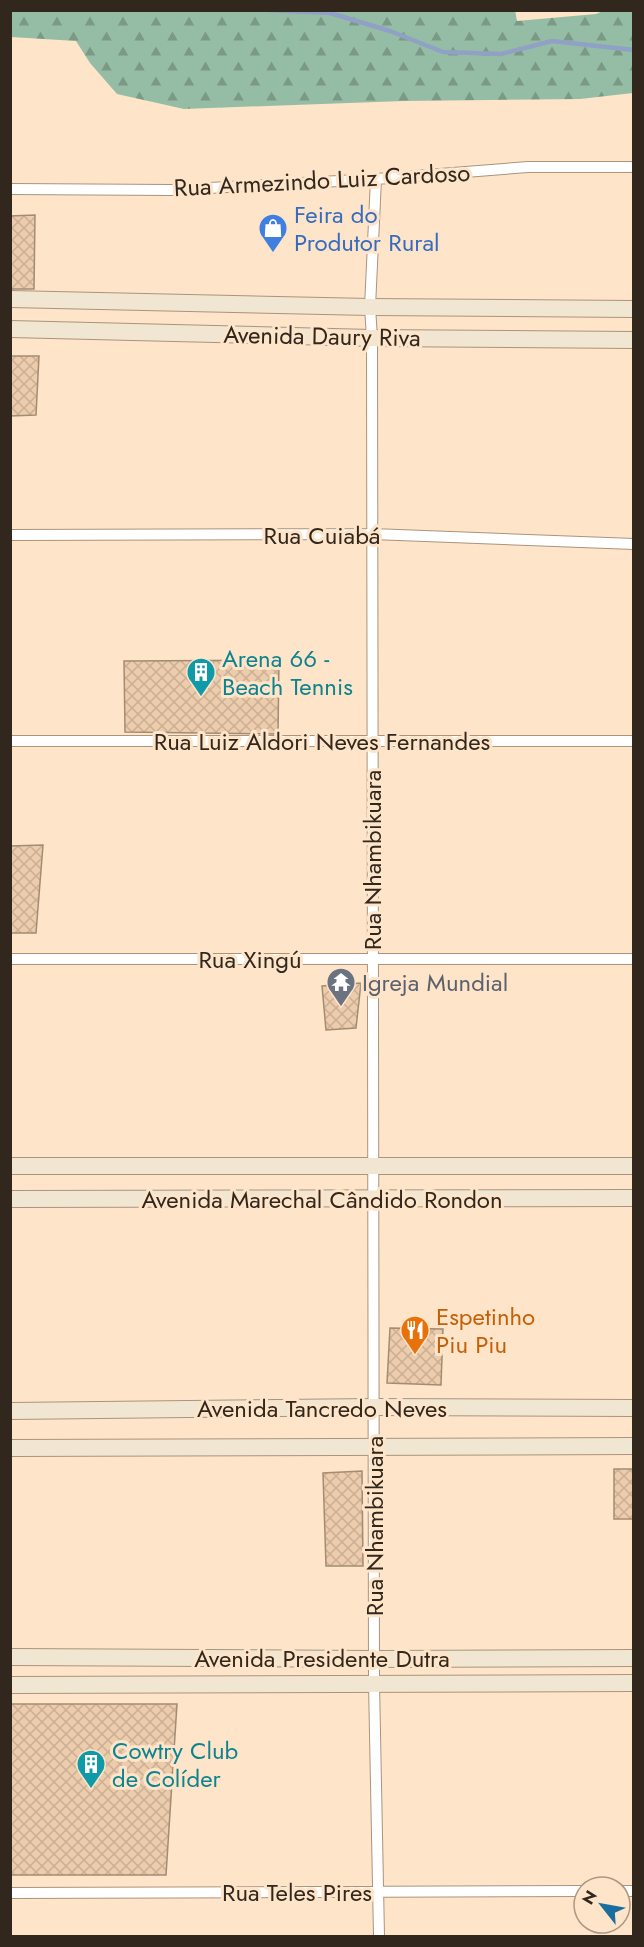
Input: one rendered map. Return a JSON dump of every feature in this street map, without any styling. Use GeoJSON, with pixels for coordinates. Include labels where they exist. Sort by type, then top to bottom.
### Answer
{"type":"FeatureCollection","features":[{"type":"Feature","properties":{"kind":"street","name":"Rua Armezindo Luiz Cardoso"},"geometry":{"type":"LineString","coordinates":[[10,189],[171,190],[376,179],[528,167],[633,167]]}},
{"type":"Feature","properties":{"kind":"street","name":"Rua Nhambikuara"},"geometry":{"type":"LineString","coordinates":[[376,179],[370,307],[372,338],[374,1683],[379,1936]]}},
{"type":"Feature","properties":{"kind":"street","name":"Avenida Daury Riva"},"geometry":{"type":"LineString","coordinates":[[10,299],[370,307],[633,309]]}},
{"type":"Feature","properties":{"kind":"street","name":"Avenida Daury Riva"},"geometry":{"type":"LineString","coordinates":[[10,329],[372,338],[633,340]]}},
{"type":"Feature","properties":{"kind":"street","name":"Rua Cuiabá"},"geometry":{"type":"LineString","coordinates":[[10,536],[372,534],[633,544]]}},
{"type":"Feature","properties":{"kind":"street","name":"Rua Luiz Aldori Neves Fernandes"},"geometry":{"type":"LineString","coordinates":[[10,741],[633,741]]}},
{"type":"Feature","properties":{"kind":"street","name":"Rua Xingú"},"geometry":{"type":"LineString","coordinates":[[10,959],[633,959]]}},
{"type":"Feature","properties":{"kind":"street","name":"Avenida Marechal Cândido Rondon"},"geometry":{"type":"LineString","coordinates":[[10,1166],[633,1166]]}},
{"type":"Feature","properties":{"kind":"street","name":"Avenida Marechal Cândido Rondon"},"geometry":{"type":"LineString","coordinates":[[10,1199],[633,1198]]}},
{"type":"Feature","properties":{"kind":"street","name":"Avenida Tancredo Neves"},"geometry":{"type":"LineString","coordinates":[[10,1411],[374,1407],[633,1408]]}},
{"type":"Feature","properties":{"kind":"street","name":"Avenida Tancredo Neves"},"geometry":{"type":"LineString","coordinates":[[10,1448],[633,1446]]}},
{"type":"Feature","properties":{"kind":"street","name":"Avenida Presidente Dutra"},"geometry":{"type":"LineString","coordinates":[[10,1657],[633,1658]]}},
{"type":"Feature","properties":{"kind":"street","name":"Avenida Presidente Dutra"},"geometry":{"type":"LineString","coordinates":[[10,1685],[633,1683]]}},
{"type":"Feature","properties":{"kind":"street","name":"Rua Teles Pires"},"geometry":{"type":"LineString","coordinates":[[10,1893],[572,1891]]}},
{"type":"Feature","properties":{"kind":"green space"},"geometry":{"type":"Polygon","coordinates":[[[11,10],[515,10],[517,21],[596,14],[603,11],[633,11],[633,93],[580,99],[403,101],[184,109],[117,94],[90,63],[76,41],[11,37],[11,10]]]}},
{"type":"Feature","properties":{"kind":"building"},"geometry":{"type":"Polygon","coordinates":[[[35,215],[34,289],[10,289],[10,216],[35,215]]]}},
{"type":"Feature","properties":{"kind":"building"},"geometry":{"type":"Polygon","coordinates":[[[10,356],[39,356],[36,415],[10,416],[10,356]]]}},
{"type":"Feature","properties":{"kind":"building","name":"Arena 66 - Beach Tennis"},"geometry":{"type":"Polygon","coordinates":[[[279,660],[278,734],[125,732],[124,661],[279,660]]]}},
{"type":"Feature","properties":{"kind":"building"},"geometry":{"type":"Polygon","coordinates":[[[43,845],[36,933],[10,933],[10,846],[43,845]]]}},
{"type":"Feature","properties":{"kind":"building","name":"Igreja Mundial"},"geometry":{"type":"Polygon","coordinates":[[[361,983],[356,1028],[326,1030],[322,986],[361,983]]]}},
{"type":"Feature","properties":{"kind":"building","name":"Espetinho Piu Piu"},"geometry":{"type":"Polygon","coordinates":[[[390,1328],[443,1329],[441,1385],[387,1383],[390,1328]]]}},
{"type":"Feature","properties":{"kind":"building"},"geometry":{"type":"Polygon","coordinates":[[[614,1469],[633,1469],[633,1519],[614,1519],[614,1469]]]}},
{"type":"Feature","properties":{"kind":"building"},"geometry":{"type":"Polygon","coordinates":[[[362,1471],[363,1566],[326,1566],[323,1473],[362,1471]]]}},
{"type":"Feature","properties":{"kind":"building","name":"Cowtry Club de Colíder"},"geometry":{"type":"Polygon","coordinates":[[[10,1704],[177,1704],[166,1875],[10,1875],[10,1704]]]}},
{"type":"Feature","properties":{"kind":"waterway"},"geometry":{"type":"LineString","coordinates":[[268,10],[330,13],[390,31],[443,52],[501,54],[552,41],[634,50]]}},
{"type":"Feature","properties":{"kind":"place","name":"Feira do Produtor Rural"},"geometry":{"type":"Point","coordinates":[273,254]}},
{"type":"Feature","properties":{"kind":"place","name":"Arena 66 - Beach Tennis"},"geometry":{"type":"Point","coordinates":[201,698]}},
{"type":"Feature","properties":{"kind":"place","name":"Igreja Mundial"},"geometry":{"type":"Point","coordinates":[341,1008]}},
{"type":"Feature","properties":{"kind":"place","name":"Espetinho Piu Piu"},"geometry":{"type":"Point","coordinates":[415,1356]}},
{"type":"Feature","properties":{"kind":"place","name":"Cowtry Club de Colíder"},"geometry":{"type":"Point","coordinates":[91,1790]}}]}
